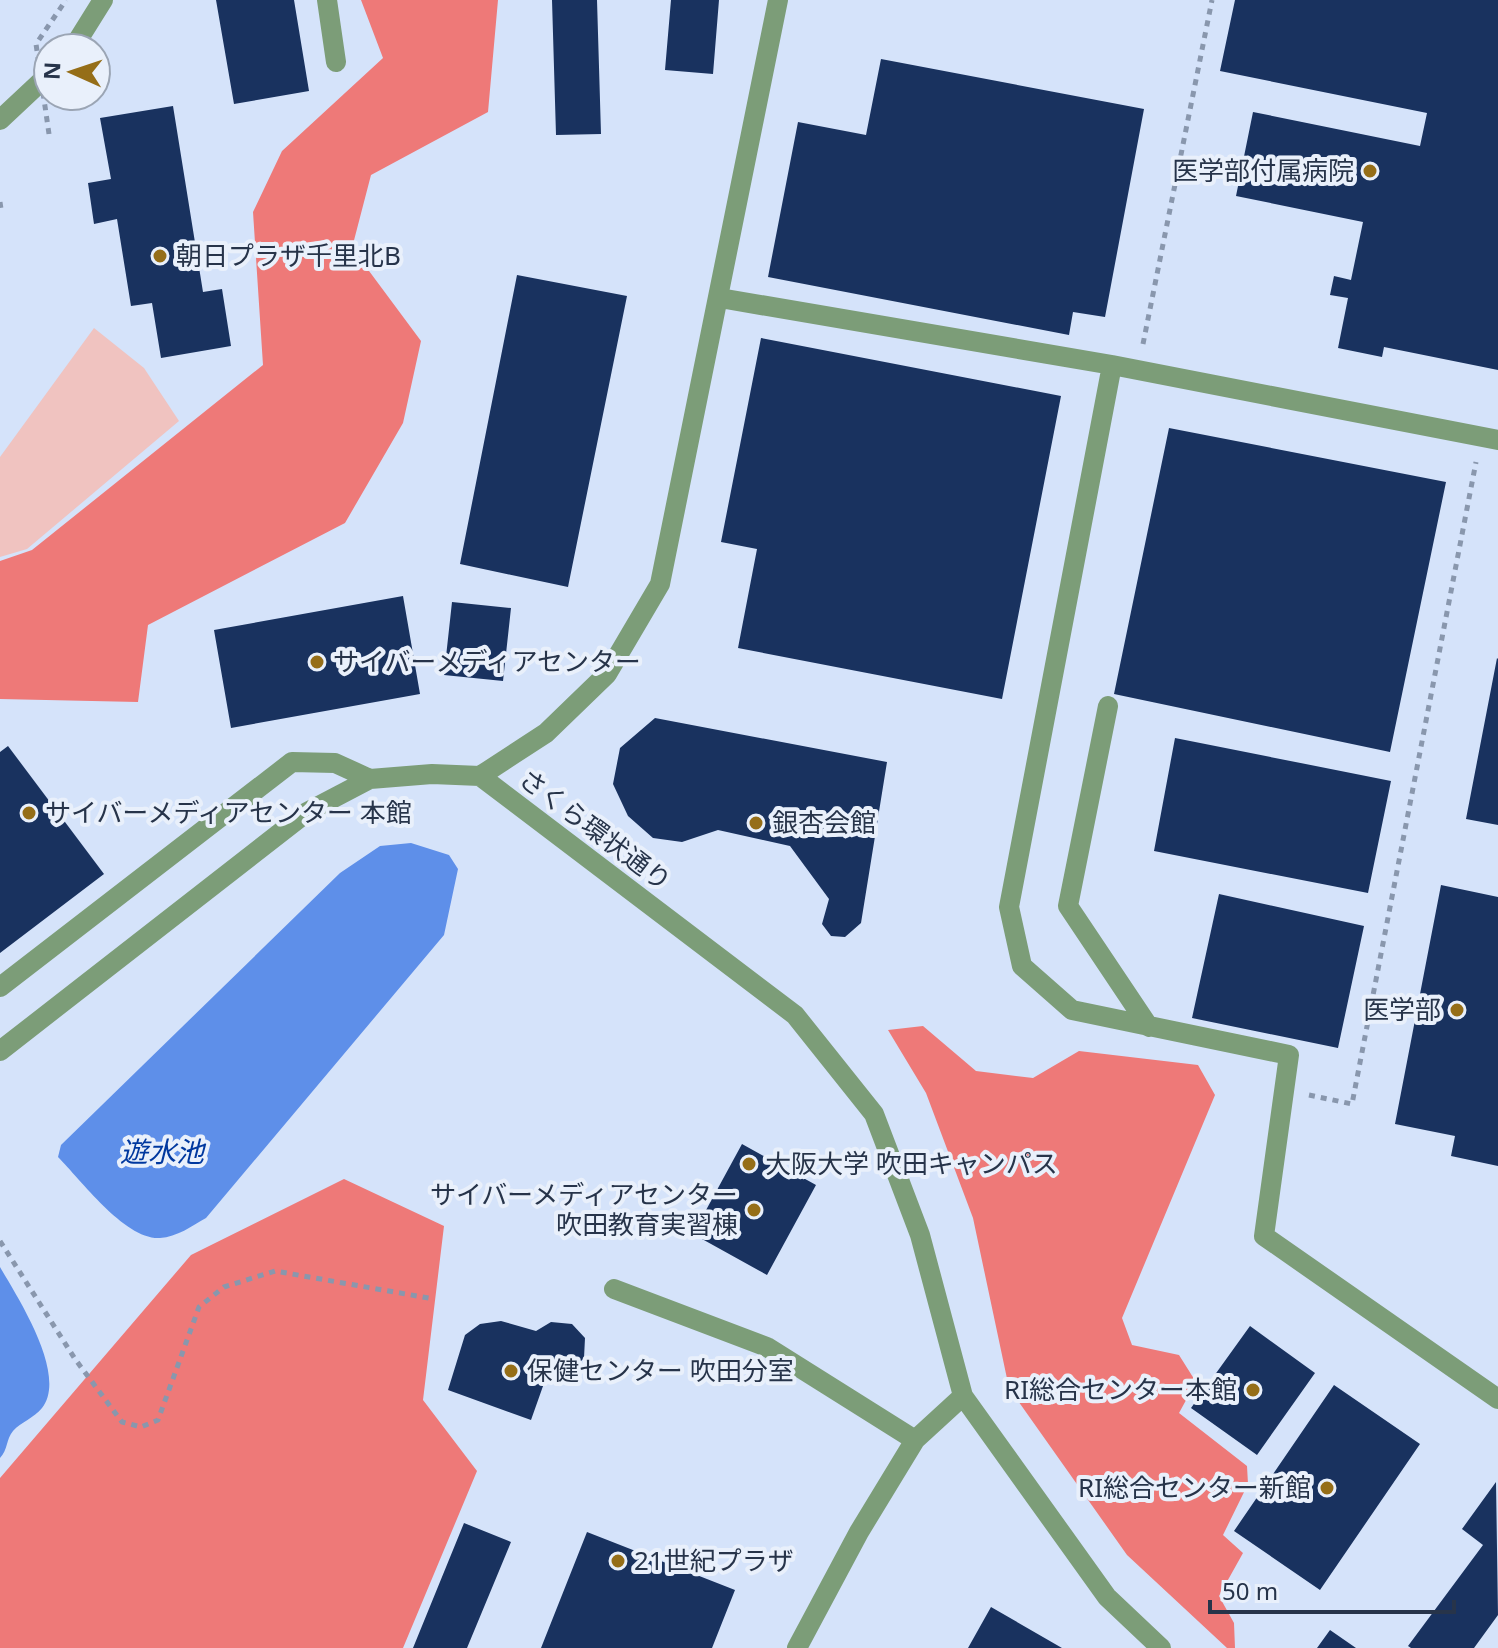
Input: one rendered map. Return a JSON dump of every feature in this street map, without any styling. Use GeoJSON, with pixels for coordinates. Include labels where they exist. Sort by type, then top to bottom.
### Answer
{"type":"FeatureCollection","features":[{"type":"Feature","properties":{"kind":"street"},"geometry":{"type":"LineString","coordinates":[[83,32],[103,0]]}},
{"type":"Feature","properties":{"kind":"street"},"geometry":{"type":"LineString","coordinates":[[327,0],[336,62]]}},
{"type":"Feature","properties":{"kind":"street"},"geometry":{"type":"LineString","coordinates":[[480,776],[546,733],[607,674],[660,584],[778,0]]}},
{"type":"Feature","properties":{"kind":"street"},"geometry":{"type":"LineString","coordinates":[[0,120],[32,90]]}},
{"type":"Feature","properties":{"kind":"street"},"geometry":{"type":"LineString","coordinates":[[720,298],[1112,365],[1489,438]]}},
{"type":"Feature","properties":{"kind":"street"},"geometry":{"type":"LineString","coordinates":[[1112,365],[1009,907],[1022,966],[1072,1010],[1289,1055],[1264,1236],[1498,1399]]}},
{"type":"Feature","properties":{"kind":"street"},"geometry":{"type":"LineString","coordinates":[[1108,706],[1068,906],[1149,1027]]}},
{"type":"Feature","properties":{"kind":"street"},"geometry":{"type":"LineString","coordinates":[[0,987],[292,762],[335,763],[370,779]]}},
{"type":"Feature","properties":{"kind":"street","name":"さくら環状通り"},"geometry":{"type":"LineString","coordinates":[[0,1051],[307,812],[370,779],[432,774],[480,776],[795,1015],[874,1114],[920,1235],[963,1396]]}},
{"type":"Feature","properties":{"kind":"street"},"geometry":{"type":"LineString","coordinates":[[614,1289],[767,1347],[915,1440]]}},
{"type":"Feature","properties":{"kind":"street"},"geometry":{"type":"LineString","coordinates":[[797,1648],[859,1532],[915,1440],[963,1396],[1107,1597],[1161,1648]]}},
{"type":"Feature","properties":{"kind":"path"},"geometry":{"type":"LineString","coordinates":[[49,134],[36,44],[66,0]]}},
{"type":"Feature","properties":{"kind":"path"},"geometry":{"type":"LineString","coordinates":[[1138,371],[1212,0]]}},
{"type":"Feature","properties":{"kind":"path"},"geometry":{"type":"LineString","coordinates":[[0,202],[1,209]]}},
{"type":"Feature","properties":{"kind":"path"},"geometry":{"type":"LineString","coordinates":[[1285,1089],[1352,1104],[1489,438]]}},
{"type":"Feature","properties":{"kind":"path"},"geometry":{"type":"LineString","coordinates":[[0,1241],[75,1359],[122,1422],[141,1427],[158,1420],[199,1307],[224,1287],[275,1271],[434,1299]]}},
{"type":"Feature","properties":{"kind":"shaded area"},"geometry":{"type":"Polygon","coordinates":[[[361,0],[498,0],[488,112],[371,175],[352,248],[421,341],[403,423],[345,523],[148,625],[138,702],[0,699],[0,561],[32,550],[263,365],[253,212],[282,151],[383,58],[361,0]]]}},
{"type":"Feature","properties":{"kind":"shaded area"},"geometry":{"type":"Polygon","coordinates":[[[94,328],[144,368],[179,421],[27,549],[0,557],[0,457],[94,328]]]}},
{"type":"Feature","properties":{"kind":"shaded area"},"geometry":{"type":"Polygon","coordinates":[[[923,1026],[976,1071],[1033,1078],[1079,1051],[1198,1065],[1215,1095],[1122,1318],[1132,1345],[1179,1355],[1196,1382],[1179,1413],[1247,1466],[1248,1484],[1223,1535],[1243,1553],[1219,1596],[1234,1623],[1235,1648],[1227,1648],[1127,1555],[1009,1388],[973,1218],[926,1093],[888,1030],[923,1026]]]}},
{"type":"Feature","properties":{"kind":"shaded area"},"geometry":{"type":"Polygon","coordinates":[[[344,1179],[444,1226],[423,1400],[477,1471],[403,1648],[0,1648],[0,1478],[191,1255],[344,1179]]]}},
{"type":"Feature","properties":{"kind":"water","name":"遊水池"},"geometry":{"type":"Polygon","coordinates":[[[411,843],[449,855],[458,869],[444,935],[206,1218],[178,1233],[160,1238],[147,1236],[118,1219],[58,1157],[61,1145],[340,873],[380,846],[411,843]]]}},
{"type":"Feature","properties":{"kind":"water"},"geometry":{"type":"Polygon","coordinates":[[[0,1267],[38,1337],[49,1376],[48,1394],[42,1408],[13,1431],[0,1458],[0,1267]]]}},
{"type":"Feature","properties":{"kind":"building"},"geometry":{"type":"Polygon","coordinates":[[[216,0],[294,0],[309,91],[234,104],[216,0]]]}},
{"type":"Feature","properties":{"kind":"building"},"geometry":{"type":"Polygon","coordinates":[[[552,0],[597,0],[601,134],[556,135],[552,0]]]}},
{"type":"Feature","properties":{"kind":"building"},"geometry":{"type":"Polygon","coordinates":[[[671,0],[719,0],[713,74],[665,70],[671,0]]]}},
{"type":"Feature","properties":{"kind":"building","name":"医学部付属病院"},"geometry":{"type":"Polygon","coordinates":[[[1235,0],[1498,0],[1498,370],[1384,347],[1382,357],[1338,348],[1348,298],[1330,295],[1334,276],[1351,280],[1363,222],[1236,196],[1253,112],[1420,146],[1427,113],[1220,71],[1235,0]]]}},
{"type":"Feature","properties":{"kind":"building"},"geometry":{"type":"Polygon","coordinates":[[[881,59],[1144,109],[1105,317],[1073,312],[1069,335],[768,277],[798,122],[866,135],[881,59]]]}},
{"type":"Feature","properties":{"kind":"building","name":"朝日プラザ千里北B"},"geometry":{"type":"Polygon","coordinates":[[[173,106],[203,292],[222,289],[231,346],[161,358],[152,303],[131,306],[117,219],[94,224],[88,183],[111,179],[100,118],[173,106]]]}},
{"type":"Feature","properties":{"kind":"building"},"geometry":{"type":"Polygon","coordinates":[[[517,275],[627,296],[568,587],[460,564],[517,275]]]}},
{"type":"Feature","properties":{"kind":"building"},"geometry":{"type":"Polygon","coordinates":[[[761,338],[1061,396],[1002,699],[738,648],[757,549],[721,542],[761,338]]]}},
{"type":"Feature","properties":{"kind":"building"},"geometry":{"type":"Polygon","coordinates":[[[1169,428],[1446,482],[1390,752],[1114,694],[1169,428]]]}},
{"type":"Feature","properties":{"kind":"building","name":"サイバーメディアセンター"},"geometry":{"type":"Polygon","coordinates":[[[403,596],[420,694],[231,728],[214,630],[403,596]]]}},
{"type":"Feature","properties":{"kind":"building"},"geometry":{"type":"Polygon","coordinates":[[[452,602],[511,608],[503,681],[444,675],[452,602]]]}},
{"type":"Feature","properties":{"kind":"building"},"geometry":{"type":"Polygon","coordinates":[[[1498,659],[1498,825],[1466,819],[1498,659]]]}},
{"type":"Feature","properties":{"kind":"building","name":"銀杏会館"},"geometry":{"type":"Polygon","coordinates":[[[655,718],[887,762],[861,923],[845,937],[831,936],[822,924],[829,899],[790,846],[718,830],[682,842],[653,838],[628,816],[613,784],[620,748],[655,718]]]}},
{"type":"Feature","properties":{"kind":"building"},"geometry":{"type":"Polygon","coordinates":[[[1175,738],[1391,781],[1368,893],[1154,851],[1175,738]]]}},
{"type":"Feature","properties":{"kind":"building","name":"サイバーメディアセンター 本館"},"geometry":{"type":"Polygon","coordinates":[[[8,746],[104,874],[0,953],[0,752],[8,746]]]}},
{"type":"Feature","properties":{"kind":"building","name":"医学部"},"geometry":{"type":"Polygon","coordinates":[[[1441,885],[1498,897],[1498,1166],[1451,1156],[1455,1136],[1395,1124],[1441,885]]]}},
{"type":"Feature","properties":{"kind":"building"},"geometry":{"type":"Polygon","coordinates":[[[1219,894],[1364,926],[1338,1048],[1192,1018],[1219,894]]]}},
{"type":"Feature","properties":{"kind":"building","name":"サイバーメディアセンター 吹田教育実習棟"},"geometry":{"type":"Polygon","coordinates":[[[742,1144],[816,1185],[767,1275],[693,1234],[742,1144]]]}},
{"type":"Feature","properties":{"kind":"building","name":"保健センター 吹田分室"},"geometry":{"type":"Polygon","coordinates":[[[501,1321],[536,1331],[551,1322],[572,1324],[585,1338],[584,1358],[572,1370],[548,1372],[531,1420],[448,1390],[465,1335],[480,1324],[501,1321]]]}},
{"type":"Feature","properties":{"kind":"building","name":"RI総合センター本館"},"geometry":{"type":"Polygon","coordinates":[[[1250,1326],[1315,1373],[1257,1455],[1191,1408],[1250,1326]]]}},
{"type":"Feature","properties":{"kind":"building","name":"RI総合センター新館"},"geometry":{"type":"Polygon","coordinates":[[[1334,1385],[1420,1444],[1320,1590],[1234,1531],[1334,1385]]]}},
{"type":"Feature","properties":{"kind":"building"},"geometry":{"type":"Polygon","coordinates":[[[1496,1482],[1498,1615],[1474,1648],[1411,1648],[1408,1646],[1483,1545],[1462,1529],[1496,1482]]]}},
{"type":"Feature","properties":{"kind":"building"},"geometry":{"type":"Polygon","coordinates":[[[464,1523],[511,1542],[467,1648],[413,1648],[464,1523]]]}},
{"type":"Feature","properties":{"kind":"building","name":"21世紀プラザ"},"geometry":{"type":"Polygon","coordinates":[[[587,1532],[735,1590],[712,1648],[541,1648],[587,1532]]]}},
{"type":"Feature","properties":{"kind":"building"},"geometry":{"type":"Polygon","coordinates":[[[991,1607],[1062,1648],[968,1648],[991,1607]]]}},
{"type":"Feature","properties":{"kind":"building"},"geometry":{"type":"Polygon","coordinates":[[[1330,1630],[1356,1648],[1317,1648],[1330,1630]]]}},
{"type":"Feature","properties":{"kind":"place","name":"医学部付属病院"},"geometry":{"type":"Point","coordinates":[1370,171]}},
{"type":"Feature","properties":{"kind":"place","name":"朝日プラザ千里北B"},"geometry":{"type":"Point","coordinates":[160,256]}},
{"type":"Feature","properties":{"kind":"place","name":"サイバーメディアセンター"},"geometry":{"type":"Point","coordinates":[317,662]}},
{"type":"Feature","properties":{"kind":"place","name":"サイバーメディアセンター 本館"},"geometry":{"type":"Point","coordinates":[29,813]}},
{"type":"Feature","properties":{"kind":"place","name":"銀杏会館"},"geometry":{"type":"Point","coordinates":[756,823]}},
{"type":"Feature","properties":{"kind":"place","name":"医学部"},"geometry":{"type":"Point","coordinates":[1457,1010]}},
{"type":"Feature","properties":{"kind":"place","name":"大阪大学 吹田キャンパス"},"geometry":{"type":"Point","coordinates":[749,1164]}},
{"type":"Feature","properties":{"kind":"place","name":"サイバーメディアセンター 吹田教育実習棟"},"geometry":{"type":"Point","coordinates":[754,1210]}},
{"type":"Feature","properties":{"kind":"place","name":"保健センター 吹田分室"},"geometry":{"type":"Point","coordinates":[511,1371]}},
{"type":"Feature","properties":{"kind":"place","name":"RI総合センター本館"},"geometry":{"type":"Point","coordinates":[1253,1390]}},
{"type":"Feature","properties":{"kind":"place","name":"RI総合センター新館"},"geometry":{"type":"Point","coordinates":[1327,1488]}},
{"type":"Feature","properties":{"kind":"place","name":"21世紀プラザ"},"geometry":{"type":"Point","coordinates":[618,1561]}}]}
